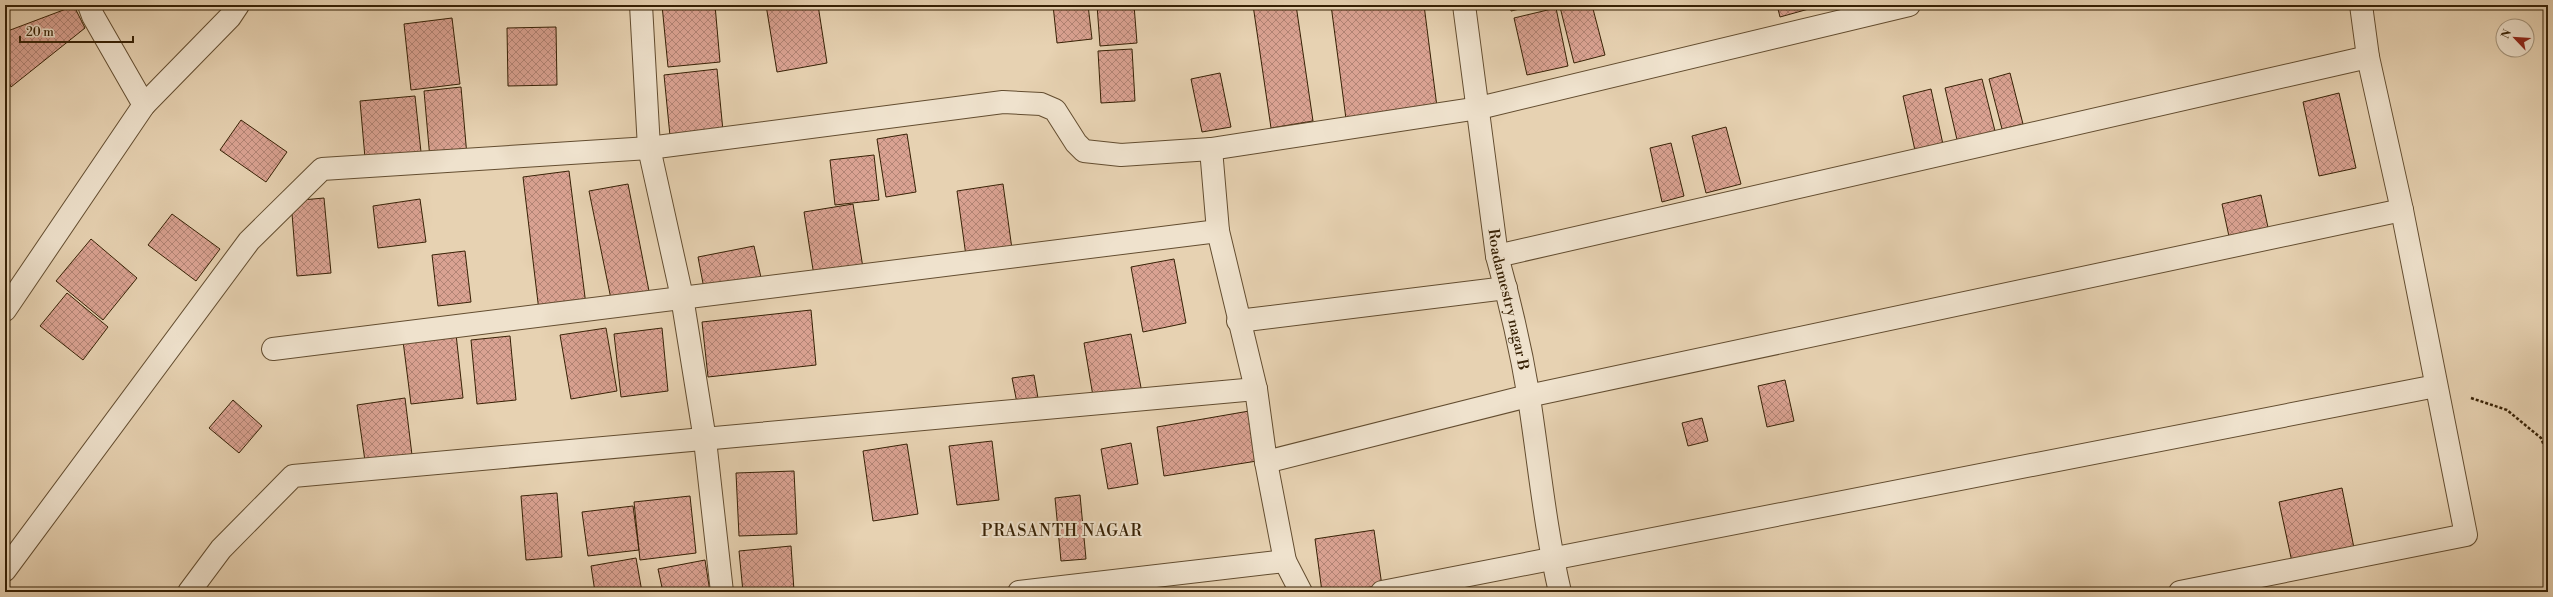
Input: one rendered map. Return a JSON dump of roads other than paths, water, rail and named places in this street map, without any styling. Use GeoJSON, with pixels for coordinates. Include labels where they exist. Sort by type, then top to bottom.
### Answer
{"type":"FeatureCollection","features":[{"type":"Feature","properties":{"kind":"street"},"geometry":{"type":"LineString","coordinates":[[89,5],[93,16],[144,105]]}},
{"type":"Feature","properties":{"kind":"street"},"geometry":{"type":"LineString","coordinates":[[7,298],[144,105],[230,17],[238,5]]}},
{"type":"Feature","properties":{"kind":"street"},"geometry":{"type":"LineString","coordinates":[[641,5],[648,148],[682,298],[705,440],[722,592]]}},
{"type":"Feature","properties":{"kind":"street","name":"Roadamestry nagar B"},"geometry":{"type":"LineString","coordinates":[[1464,5],[1479,108],[1497,256],[1506,288],[1528,396],[1553,559],[1560,592]]}},
{"type":"Feature","properties":{"kind":"street"},"geometry":{"type":"LineString","coordinates":[[5,570],[249,241],[322,169],[648,148],[1003,102],[1041,104],[1055,110],[1076,143],[1084,151],[1121,155],[1211,149],[1479,108],[1909,5]]}},
{"type":"Feature","properties":{"kind":"street"},"geometry":{"type":"LineString","coordinates":[[2180,592],[2466,535],[2402,210],[2368,56],[2361,5]]}},
{"type":"Feature","properties":{"kind":"street"},"geometry":{"type":"LineString","coordinates":[[1497,256],[2368,56]]}},
{"type":"Feature","properties":{"kind":"street"},"geometry":{"type":"LineString","coordinates":[[1211,149],[1218,231],[1238,321],[1256,389],[1266,462],[1286,561],[1301,592]]}},
{"type":"Feature","properties":{"kind":"street"},"geometry":{"type":"LineString","coordinates":[[1266,462],[1528,396],[2402,210]]}},
{"type":"Feature","properties":{"kind":"street"},"geometry":{"type":"LineString","coordinates":[[273,349],[1218,231]]}},
{"type":"Feature","properties":{"kind":"street"},"geometry":{"type":"LineString","coordinates":[[1238,321],[1506,288]]}},
{"type":"Feature","properties":{"kind":"street"},"geometry":{"type":"LineString","coordinates":[[1382,592],[2436,386]]}},
{"type":"Feature","properties":{"kind":"street"},"geometry":{"type":"LineString","coordinates":[[189,592],[221,549],[293,476],[705,440],[1256,389]]}},
{"type":"Feature","properties":{"kind":"street"},"geometry":{"type":"LineString","coordinates":[[1019,592],[1286,561]]}},
{"type":"Feature","properties":{"kind":"district","name":"PRASANTH NAGAR"},"geometry":{"type":"Point","coordinates":[1062,530]}}]}
